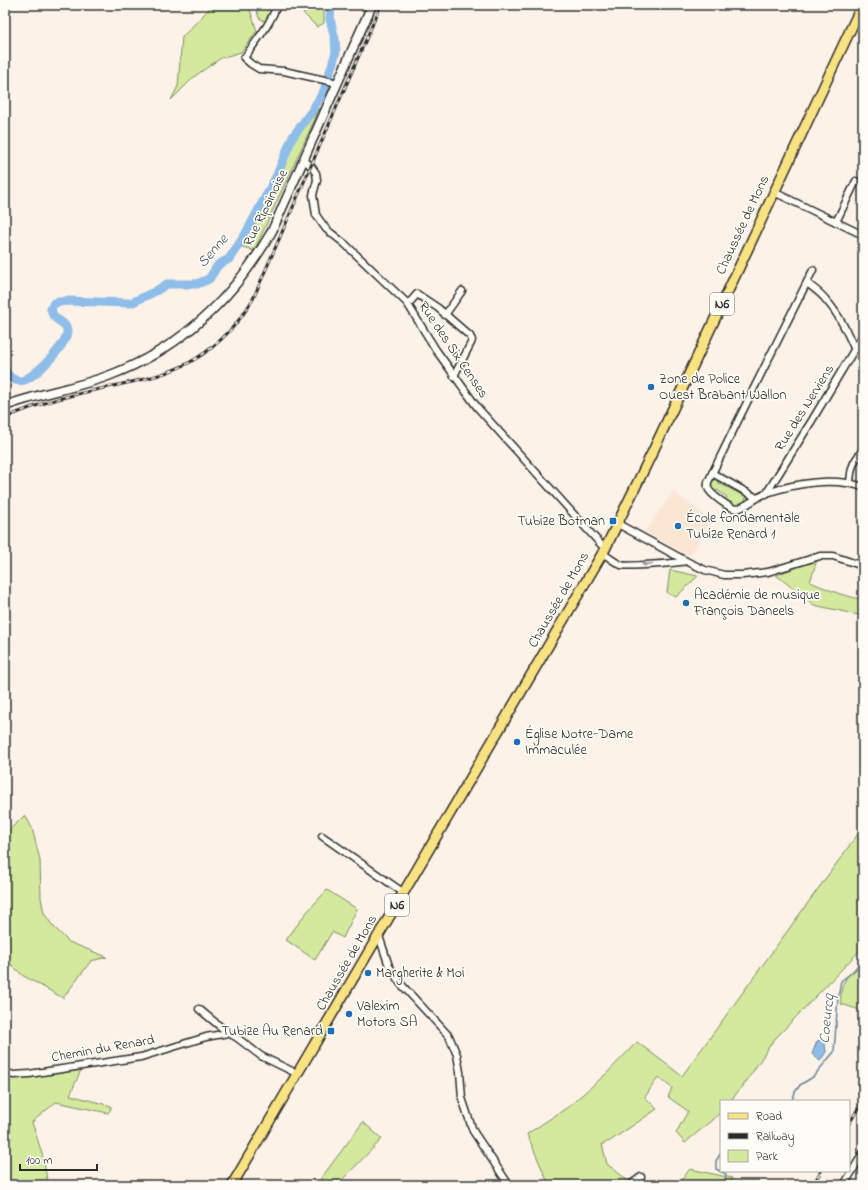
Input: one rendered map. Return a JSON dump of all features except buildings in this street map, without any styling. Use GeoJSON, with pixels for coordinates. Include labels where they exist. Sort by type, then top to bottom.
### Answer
{"type":"FeatureCollection","features":[{"type":"Feature","properties":{"kind":"main road","name":"Chaussée de Mons"},"geometry":{"type":"LineString","coordinates":[[232,1185],[604,551],[862,5]]}},
{"type":"Feature","properties":{"kind":"street"},"geometry":{"type":"LineString","coordinates":[[277,5],[267,26],[244,58],[259,69],[284,71],[335,82]]}},
{"type":"Feature","properties":{"kind":"street","name":"Rue Ripainoise"},"geometry":{"type":"LineString","coordinates":[[5,406],[113,374],[154,354],[193,327],[228,294],[245,274],[261,251],[272,231],[304,160],[335,82],[372,5]]}},
{"type":"Feature","properties":{"kind":"street","name":"Rue des Six Censes"},"geometry":{"type":"LineString","coordinates":[[304,160],[316,172],[317,180],[313,195],[316,215],[326,228],[407,303],[454,376],[477,407],[604,551],[621,565],[626,566],[680,563],[686,561]]}},
{"type":"Feature","properties":{"kind":"street"},"geometry":{"type":"LineString","coordinates":[[836,222],[856,180]]}},
{"type":"Feature","properties":{"kind":"street"},"geometry":{"type":"LineString","coordinates":[[774,192],[863,235]]}},
{"type":"Feature","properties":{"kind":"street"},"geometry":{"type":"LineString","coordinates":[[813,270],[712,473],[708,484],[708,489],[731,508],[740,508],[766,494],[807,484],[850,483],[863,487]]}},
{"type":"Feature","properties":{"kind":"street"},"geometry":{"type":"LineString","coordinates":[[807,283],[825,298],[835,310],[844,324],[855,350]]}},
{"type":"Feature","properties":{"kind":"street"},"geometry":{"type":"LineString","coordinates":[[445,315],[462,291]]}},
{"type":"Feature","properties":{"kind":"street"},"geometry":{"type":"LineString","coordinates":[[407,303],[417,294],[470,336],[472,340],[454,376]]}},
{"type":"Feature","properties":{"kind":"street","name":"Rue des Nerviens"},"geometry":{"type":"LineString","coordinates":[[766,494],[812,422],[863,335]]}},
{"type":"Feature","properties":{"kind":"street"},"geometry":{"type":"LineString","coordinates":[[850,483],[854,460],[863,450]]}},
{"type":"Feature","properties":{"kind":"street"},"geometry":{"type":"LineString","coordinates":[[712,473],[757,498]]}},
{"type":"Feature","properties":{"kind":"street"},"geometry":{"type":"LineString","coordinates":[[618,524],[686,561],[705,570],[724,575],[743,575],[768,572],[820,556],[833,556],[863,566]]}},
{"type":"Feature","properties":{"kind":"street"},"geometry":{"type":"LineString","coordinates":[[322,836],[404,893]]}},
{"type":"Feature","properties":{"kind":"street"},"geometry":{"type":"LineString","coordinates":[[379,936],[389,966],[400,983],[448,1036],[457,1055],[462,1098],[473,1131],[509,1185]]}},
{"type":"Feature","properties":{"kind":"street"},"geometry":{"type":"LineString","coordinates":[[199,1009],[228,1033],[236,1037],[261,1056],[298,1074]]}},
{"type":"Feature","properties":{"kind":"street","name":"Chemin du Renard"},"geometry":{"type":"LineString","coordinates":[[5,1073],[14,1075],[29,1074],[141,1057],[206,1037],[228,1033]]}},
{"type":"Feature","properties":{"kind":"street"},"geometry":{"type":"LineString","coordinates":[[844,1185],[863,1153]]}},
{"type":"Feature","properties":{"kind":"street"},"geometry":{"type":"LineString","coordinates":[[630,1185],[641,1177]]}},
{"type":"Feature","properties":{"kind":"shaded area","name":"École fondamentale Tubize Renard 1"},"geometry":{"type":"Polygon","coordinates":[[[673,491],[711,520],[690,556],[645,532],[673,491]]]}},
{"type":"Feature","properties":{"kind":"green space"},"geometry":{"type":"Polygon","coordinates":[[[213,5],[250,5],[250,10],[257,31],[241,52],[221,58],[195,76],[171,100],[178,86],[182,37],[213,5]]]}},
{"type":"Feature","properties":{"kind":"green space"},"geometry":{"type":"Polygon","coordinates":[[[255,5],[275,5],[266,22],[259,18],[255,5]]]}},
{"type":"Feature","properties":{"kind":"green space"},"geometry":{"type":"Polygon","coordinates":[[[295,5],[324,5],[324,23],[317,27],[295,5]]]}},
{"type":"Feature","properties":{"kind":"green space"},"geometry":{"type":"Polygon","coordinates":[[[320,108],[254,251],[238,245],[293,140],[320,108]]]}},
{"type":"Feature","properties":{"kind":"green space"},"geometry":{"type":"Polygon","coordinates":[[[715,478],[719,479],[717,482],[740,494],[742,491],[746,497],[744,503],[735,507],[724,501],[727,497],[717,490],[714,493],[710,488],[710,482],[715,478]]]}},
{"type":"Feature","properties":{"kind":"green space"},"geometry":{"type":"Polygon","coordinates":[[[817,560],[810,582],[840,594],[863,600],[863,616],[814,605],[776,575],[817,560]]]}},
{"type":"Feature","properties":{"kind":"green space"},"geometry":{"type":"Polygon","coordinates":[[[670,570],[698,576],[676,597],[667,593],[670,570]]]}},
{"type":"Feature","properties":{"kind":"green space"},"geometry":{"type":"Polygon","coordinates":[[[25,815],[32,828],[40,860],[41,898],[44,913],[52,925],[69,942],[107,957],[91,961],[63,998],[22,975],[5,958],[5,834],[25,815]]]}},
{"type":"Feature","properties":{"kind":"green space"},"geometry":{"type":"Polygon","coordinates":[[[863,827],[863,947],[773,1041],[744,1085],[731,1100],[720,1100],[720,1113],[685,1143],[676,1133],[688,1111],[668,1097],[672,1088],[658,1077],[645,1097],[657,1109],[610,1141],[602,1144],[607,1164],[626,1179],[626,1184],[549,1185],[527,1134],[568,1107],[606,1074],[637,1042],[682,1076],[863,827]]]}},
{"type":"Feature","properties":{"kind":"green space"},"geometry":{"type":"Polygon","coordinates":[[[327,890],[357,909],[343,938],[332,932],[315,960],[286,940],[306,913],[327,890]]]}},
{"type":"Feature","properties":{"kind":"green space"},"geometry":{"type":"Polygon","coordinates":[[[863,960],[863,1011],[841,1004],[841,996],[843,983],[849,974],[863,960]]]}},
{"type":"Feature","properties":{"kind":"green space"},"geometry":{"type":"Polygon","coordinates":[[[81,1070],[70,1095],[111,1106],[111,1109],[108,1113],[56,1102],[32,1122],[43,1157],[48,1185],[5,1185],[5,1073],[24,1074],[81,1070]]]}},
{"type":"Feature","properties":{"kind":"green space"},"geometry":{"type":"Polygon","coordinates":[[[363,1122],[382,1139],[337,1185],[316,1185],[363,1122]]]}},
{"type":"Feature","properties":{"kind":"green space"},"geometry":{"type":"Polygon","coordinates":[[[690,1169],[732,1178],[731,1185],[678,1185],[690,1169]]]}},
{"type":"Feature","properties":{"kind":"water"},"geometry":{"type":"Polygon","coordinates":[[[822,1040],[825,1044],[826,1052],[820,1061],[812,1054],[817,1041],[822,1040]]]}},
{"type":"Feature","properties":{"kind":"waterway","name":"Senne"},"geometry":{"type":"LineString","coordinates":[[5,370],[13,379],[18,381],[24,380],[43,366],[63,343],[67,330],[65,325],[53,315],[51,309],[54,303],[66,301],[131,303],[167,284],[197,284],[209,279],[218,265],[229,259],[245,235],[277,175],[292,138],[324,91],[336,52],[335,39],[330,19],[331,5]]}},
{"type":"Feature","properties":{"kind":"waterway","name":"Coeurcq"},"geometry":{"type":"LineString","coordinates":[[792,1100],[795,1092],[800,1085],[813,1077],[834,1052],[838,998],[841,981],[855,970],[863,955]]}},
{"type":"Feature","properties":{"kind":"waterway","name":"Coeurcq"},"geometry":{"type":"LineString","coordinates":[[720,1155],[716,1161],[716,1169],[720,1171]]}},
{"type":"Feature","properties":{"kind":"waterway","name":"Coeurcq"},"geometry":{"type":"LineString","coordinates":[[720,1185],[725,1181],[726,1174],[722,1172]]}},
{"type":"Feature","properties":{"kind":"railway"},"geometry":{"type":"LineString","coordinates":[[5,418],[31,407],[58,399],[146,379],[167,372],[187,364],[197,358],[214,346],[229,332],[253,299],[381,5]]}},
{"type":"Feature","properties":{"kind":"railway"},"geometry":{"type":"LineString","coordinates":[[850,1122],[863,1100]]}},
{"type":"Feature","properties":{"kind":"railway"},"geometry":{"type":"LineString","coordinates":[[813,1185],[820,1172]]}},
{"type":"Feature","properties":{"kind":"place","name":"Zone de Police Ouest Brabant Wallon"},"geometry":{"type":"Point","coordinates":[651,387]}},
{"type":"Feature","properties":{"kind":"place","name":"Tubize Botman"},"geometry":{"type":"Point","coordinates":[613,521]}},
{"type":"Feature","properties":{"kind":"place","name":"École fondamentale Tubize Renard 1"},"geometry":{"type":"Point","coordinates":[678,526]}},
{"type":"Feature","properties":{"kind":"place","name":"Académie de musique François Daneels"},"geometry":{"type":"Point","coordinates":[686,603]}},
{"type":"Feature","properties":{"kind":"place","name":"Église Notre-Dame Immaculée"},"geometry":{"type":"Point","coordinates":[517,742]}},
{"type":"Feature","properties":{"kind":"place","name":"Margherite & Moi"},"geometry":{"type":"Point","coordinates":[368,973]}},
{"type":"Feature","properties":{"kind":"place","name":"Valexim Motors SA"},"geometry":{"type":"Point","coordinates":[349,1014]}},
{"type":"Feature","properties":{"kind":"place","name":"Tubize Au Renard"},"geometry":{"type":"Point","coordinates":[331,1031]}}]}
